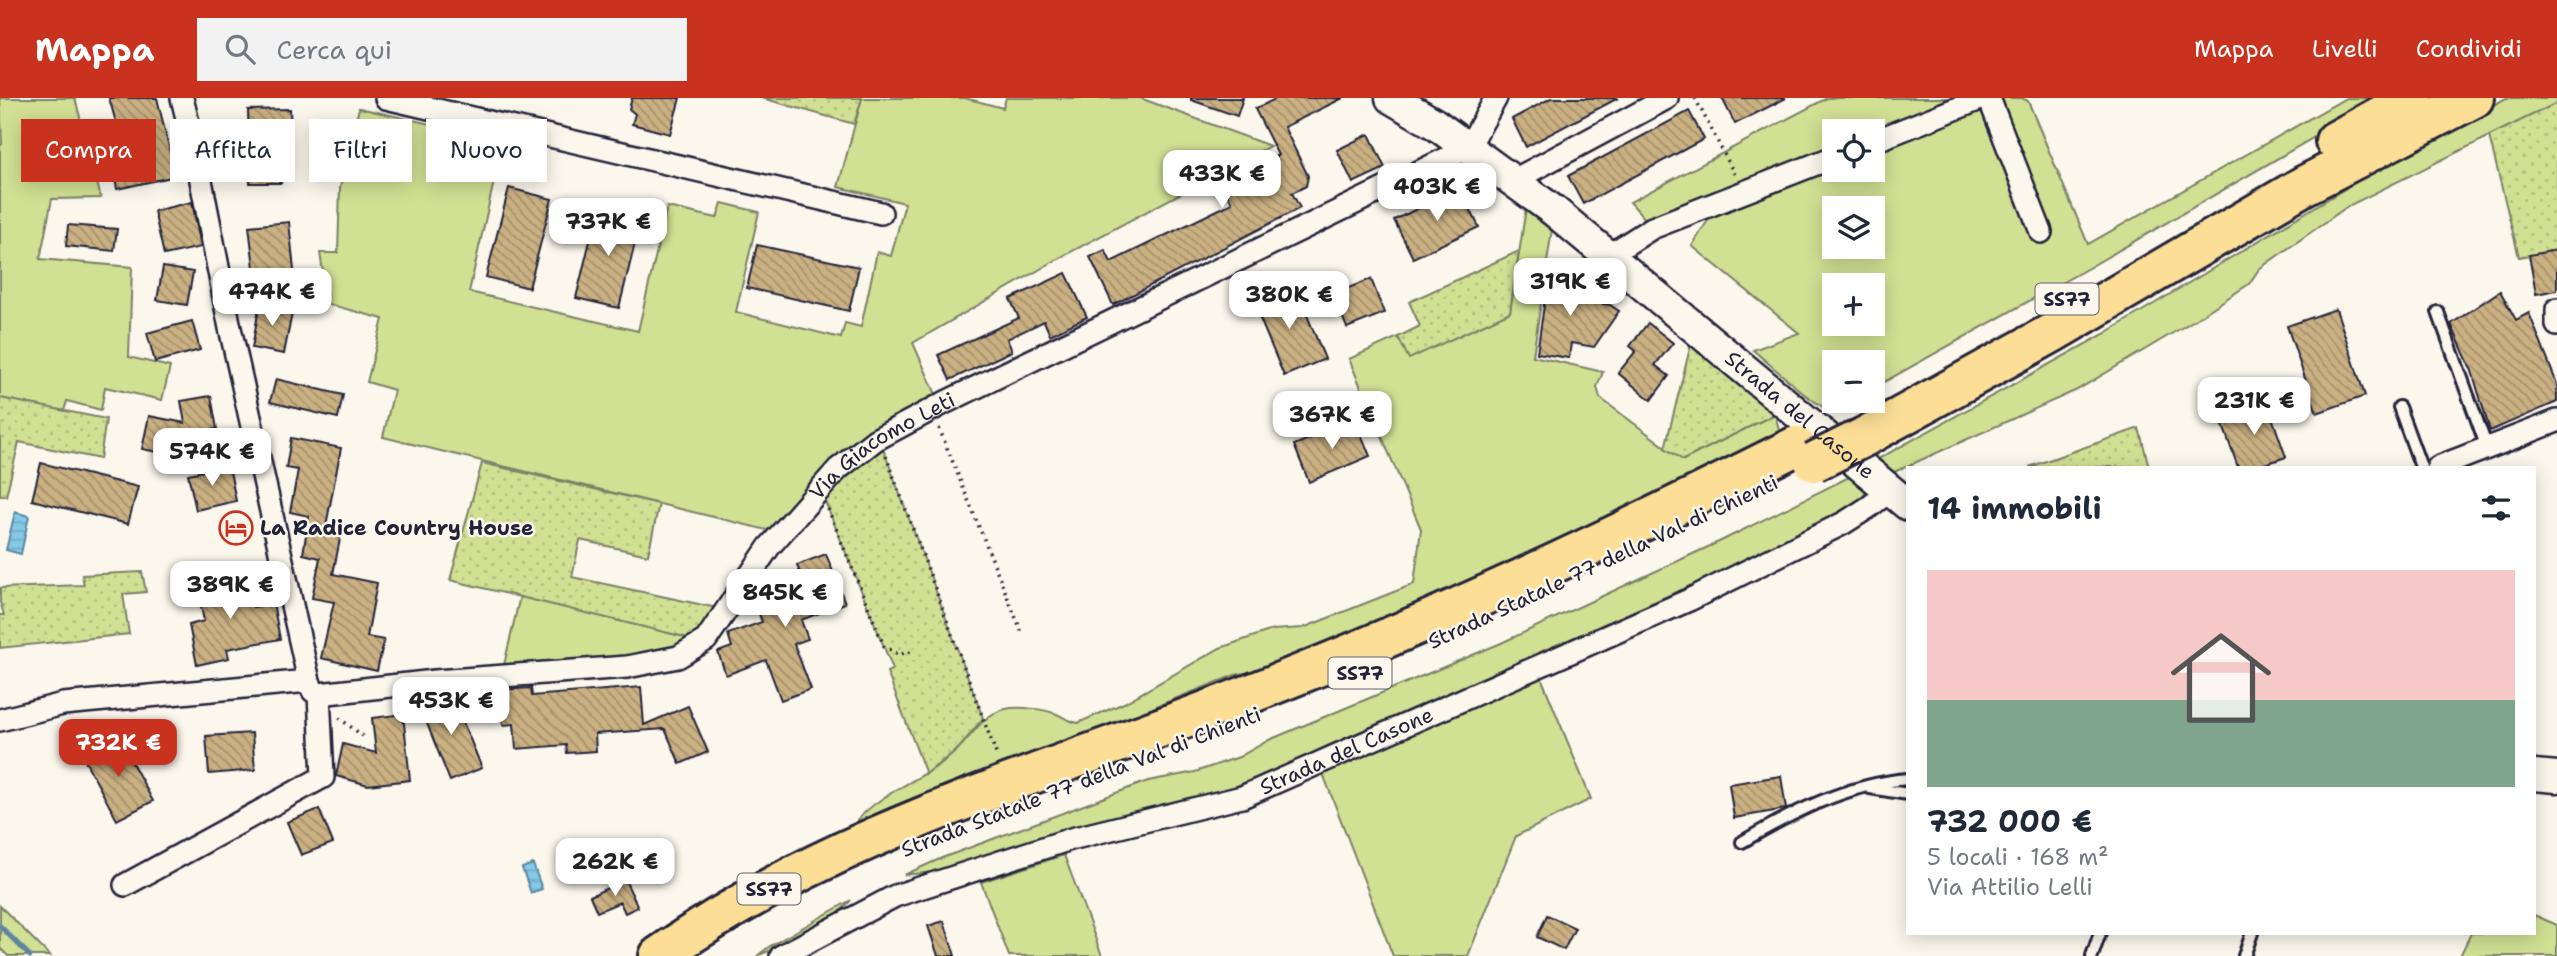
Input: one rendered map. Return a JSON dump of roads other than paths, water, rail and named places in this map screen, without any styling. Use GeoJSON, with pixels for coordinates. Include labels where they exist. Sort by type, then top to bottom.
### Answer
{"type":"FeatureCollection","features":[{"type":"Feature","properties":{"kind":"highway","name":"Strada Statale 77 della Val di Chienti"},"geometry":{"type":"LineString","coordinates":[[2324,162],[2413,98]]}},
{"type":"Feature","properties":{"kind":"highway","name":"Strada Statale 77 della Val di Chienti"},"geometry":{"type":"LineString","coordinates":[[700,956],[783,907],[893,853],[1314,693],[1539,597],[1703,519],[1805,454],[1853,429],[2030,320],[2324,162],[2473,98]]}},
{"type":"Feature","properties":{"kind":"highway","name":"Strada Statale 77 della Val di Chienti"},"geometry":{"type":"LineString","coordinates":[[659,956],[772,887],[885,832],[1242,698],[1389,638],[1684,502],[1805,454]]}},
{"type":"Feature","properties":{"kind":"street"},"geometry":{"type":"LineString","coordinates":[[125,885],[323,777],[314,687],[235,353],[196,155],[182,98]]}},
{"type":"Feature","properties":{"kind":"street"},"geometry":{"type":"LineString","coordinates":[[386,98],[881,213]]}},
{"type":"Feature","properties":{"kind":"street","name":"Strada del Casone"},"geometry":{"type":"LineString","coordinates":[[1391,98],[1435,124],[1514,180],[1898,498]]}},
{"type":"Feature","properties":{"kind":"street"},"geometry":{"type":"LineString","coordinates":[[1468,148],[1496,98]]}},
{"type":"Feature","properties":{"kind":"street"},"geometry":{"type":"LineString","coordinates":[[1514,180],[1667,98]]}},
{"type":"Feature","properties":{"kind":"street"},"geometry":{"type":"LineString","coordinates":[[1885,137],[1983,98]]}},
{"type":"Feature","properties":{"kind":"street"},"geometry":{"type":"LineString","coordinates":[[1989,98],[2040,232]]}},
{"type":"Feature","properties":{"kind":"street","name":"Via Giacomo Leti"},"geometry":{"type":"LineString","coordinates":[[0,720],[63,704],[627,667],[678,657],[706,640],[763,554],[838,469],[875,440],[931,410],[1468,148]]}},
{"type":"Feature","properties":{"kind":"street"},"geometry":{"type":"LineString","coordinates":[[1608,256],[1652,228],[1822,162]]}},
{"type":"Feature","properties":{"kind":"street"},"geometry":{"type":"LineString","coordinates":[[2557,309],[2557,325]]}},
{"type":"Feature","properties":{"kind":"street"},"geometry":{"type":"LineString","coordinates":[[2441,466],[2557,421]]}},
{"type":"Feature","properties":{"kind":"street","name":"Strada del Casone"},"geometry":{"type":"LineString","coordinates":[[781,956],[895,896],[1070,839],[1242,797],[1689,600],[1844,523],[1869,507],[1898,498]]}},
{"type":"Feature","properties":{"kind":"street"},"geometry":{"type":"LineString","coordinates":[[2536,775],[2557,777]]}},
{"type":"Feature","properties":{"kind":"lane"},"geometry":{"type":"LineString","coordinates":[[2438,312],[2487,448]]}},
{"type":"Feature","properties":{"kind":"lane"},"geometry":{"type":"LineString","coordinates":[[2399,407],[2421,466]]}},
{"type":"Feature","properties":{"kind":"lane"},"geometry":{"type":"LineString","coordinates":[[1742,842],[1817,803],[1861,787],[1906,779]]}},
{"type":"Feature","properties":{"kind":"lane"},"geometry":{"type":"LineString","coordinates":[[1861,787],[1906,794]]}},
{"type":"Feature","properties":{"kind":"lane"},"geometry":{"type":"LineString","coordinates":[[2092,956],[2099,935]]}},
{"type":"Feature","properties":{"kind":"lane"},"geometry":{"type":"LineString","coordinates":[[2244,956],[2251,935]]}},
{"type":"Feature","properties":{"kind":"water"},"geometry":{"type":"Polygon","coordinates":[[[15,512],[29,516],[21,554],[6,550],[15,512]]]}},
{"type":"Feature","properties":{"kind":"water"},"geometry":{"type":"Polygon","coordinates":[[[533,864],[542,889],[531,893],[522,868],[533,864]]]}},
{"type":"Feature","properties":{"kind":"waterway"},"geometry":{"type":"LineString","coordinates":[[0,926],[30,956]]}},
{"type":"Feature","properties":{"kind":"place","name":"La Radice Country House"},"geometry":{"type":"Point","coordinates":[236,528]}}]}
